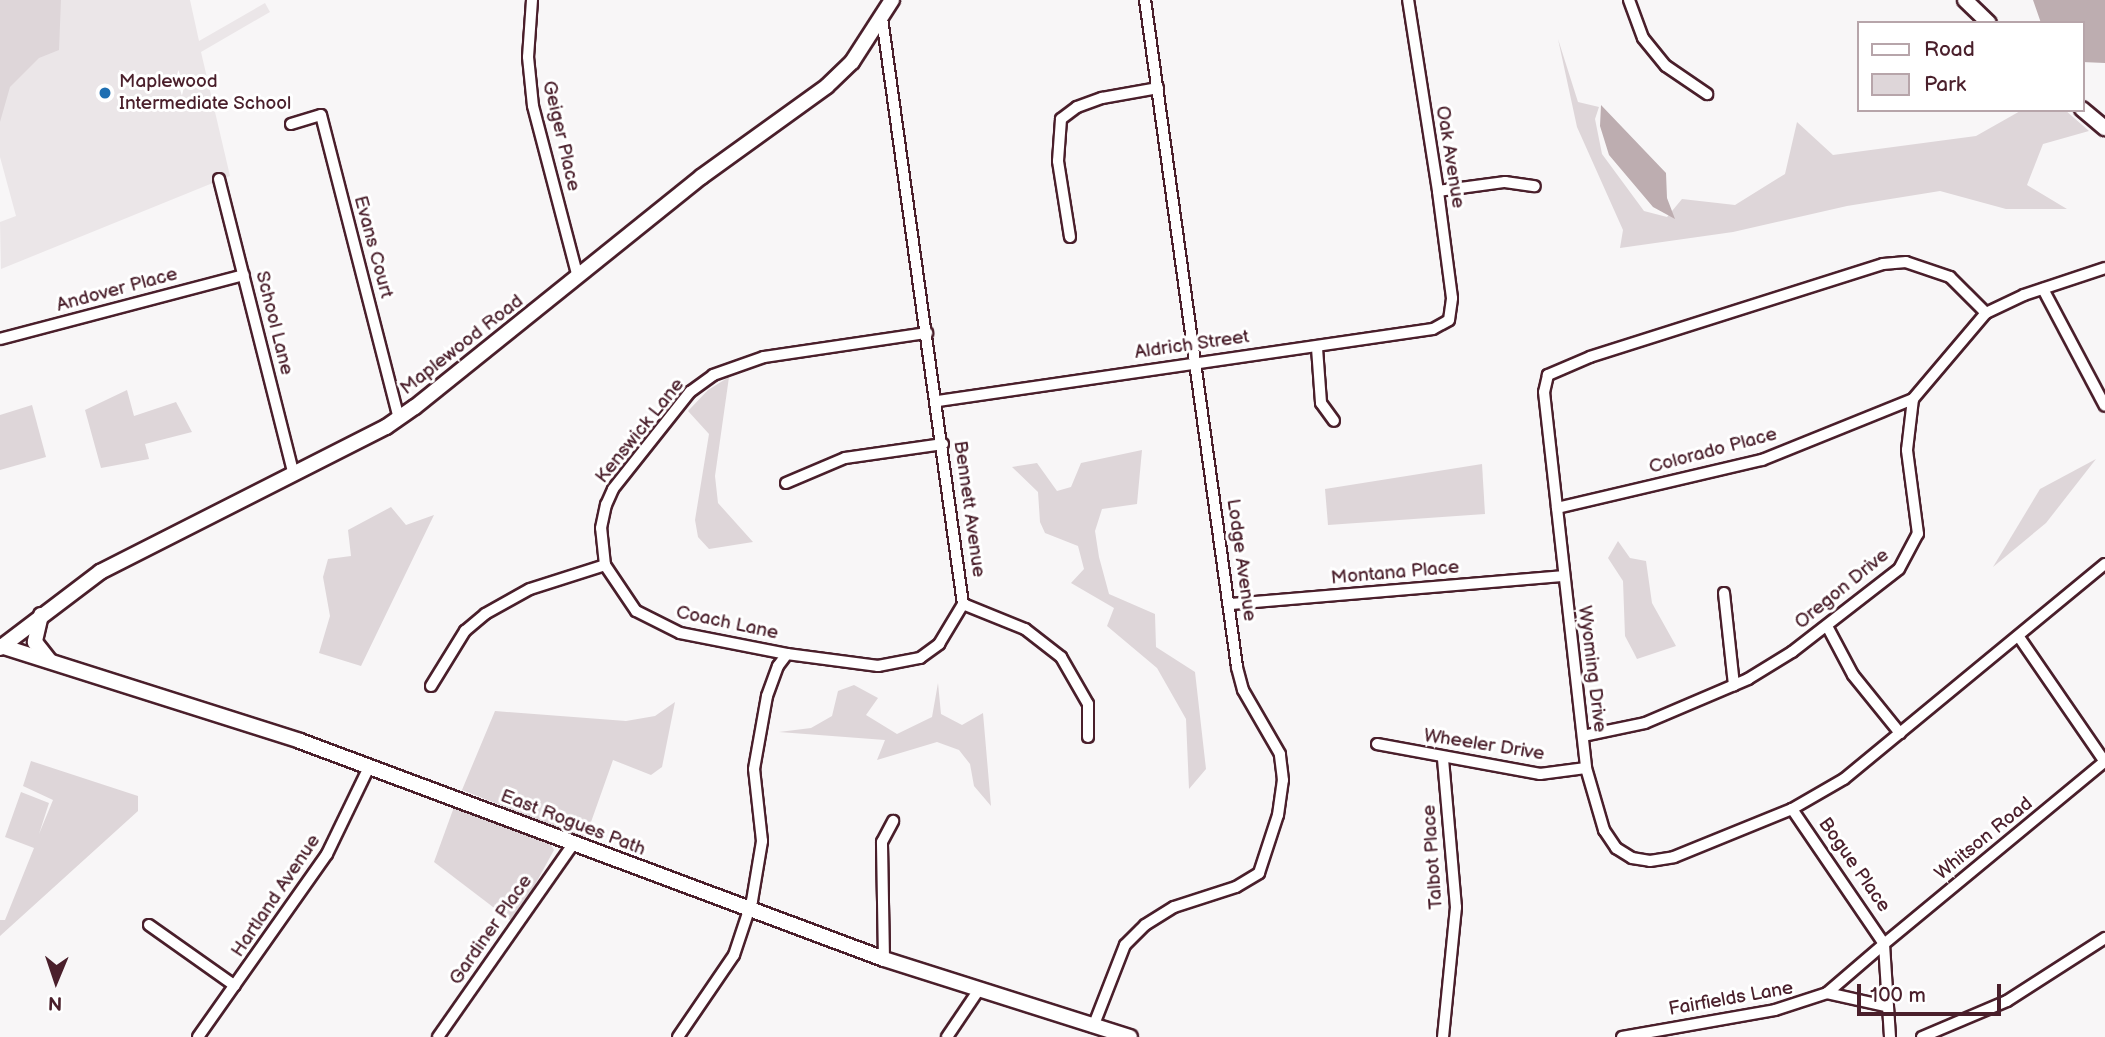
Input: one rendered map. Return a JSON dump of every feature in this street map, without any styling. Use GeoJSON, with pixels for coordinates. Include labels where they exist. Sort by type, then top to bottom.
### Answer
{"type":"FeatureCollection","features":[{"type":"Feature","properties":{"kind":"street","name":"Geiger Place"},"geometry":{"type":"LineString","coordinates":[[532,0],[528,57],[533,106],[578,278]]}},
{"type":"Feature","properties":{"kind":"street","name":"Maplewood Road"},"geometry":{"type":"LineString","coordinates":[[1,647],[44,610],[100,572],[294,475],[400,418],[701,177],[827,86],[852,62],[892,0]]}},
{"type":"Feature","properties":{"kind":"street","name":"Lodge Avenue"},"geometry":{"type":"LineString","coordinates":[[1093,1027],[1113,971],[1138,932],[1166,911],[1236,887],[1259,873],[1269,846],[1283,780],[1280,754],[1243,690],[1145,0]]}},
{"type":"Feature","properties":{"kind":"street","name":"Oak Avenue"},"geometry":{"type":"LineString","coordinates":[[1408,0],[1438,191],[1451,298],[1449,320]]}},
{"type":"Feature","properties":{"kind":"street"},"geometry":{"type":"LineString","coordinates":[[1629,0],[1643,38],[1667,66],[1707,94]]}},
{"type":"Feature","properties":{"kind":"street"},"geometry":{"type":"LineString","coordinates":[[1965,0],[1987,21]]}},
{"type":"Feature","properties":{"kind":"street","name":"Bennett Avenue"},"geometry":{"type":"LineString","coordinates":[[788,654],[878,666],[899,665],[920,658],[939,644],[962,604],[938,401],[882,18]]}},
{"type":"Feature","properties":{"kind":"street"},"geometry":{"type":"LineString","coordinates":[[1070,237],[1058,161],[1060,119],[1077,107],[1102,98],[1158,88]]}},
{"type":"Feature","properties":{"kind":"street"},"geometry":{"type":"LineString","coordinates":[[2084,111],[2105,128]]}},
{"type":"Feature","properties":{"kind":"street","name":"Evans Court"},"geometry":{"type":"LineString","coordinates":[[290,124],[321,115],[400,418]]}},
{"type":"Feature","properties":{"kind":"street","name":"School Lane"},"geometry":{"type":"LineString","coordinates":[[219,179],[294,475]]}},
{"type":"Feature","properties":{"kind":"street"},"geometry":{"type":"LineString","coordinates":[[1438,191],[1505,182],[1535,186]]}},
{"type":"Feature","properties":{"kind":"street","name":"Wyoming Drive"},"geometry":{"type":"LineString","coordinates":[[1986,313],[1950,277],[1906,262],[1883,264],[1563,367],[1548,375],[1544,392],[1586,768],[1604,830],[1616,848],[1632,858],[1674,857],[1793,809],[1844,779],[2105,564]]}},
{"type":"Feature","properties":{"kind":"street"},"geometry":{"type":"LineString","coordinates":[[1913,399],[1986,313],[2043,289],[2105,268]]}},
{"type":"Feature","properties":{"kind":"street","name":"Andover Place"},"geometry":{"type":"LineString","coordinates":[[0,339],[244,275]]}},
{"type":"Feature","properties":{"kind":"street"},"geometry":{"type":"LineString","coordinates":[[2043,289],[2105,406]]}},
{"type":"Feature","properties":{"kind":"street","name":"Aldrich Street"},"geometry":{"type":"LineString","coordinates":[[938,401],[1195,361],[1317,348],[1433,329],[1449,320]]}},
{"type":"Feature","properties":{"kind":"street","name":"Kenswick Lane"},"geometry":{"type":"LineString","coordinates":[[605,565],[601,528],[613,489],[690,392],[713,375],[764,357],[927,333]]}},
{"type":"Feature","properties":{"kind":"street"},"geometry":{"type":"LineString","coordinates":[[1317,348],[1321,403],[1334,421]]}},
{"type":"Feature","properties":{"kind":"street","name":"Colorado Place"},"geometry":{"type":"LineString","coordinates":[[1557,508],[1762,460],[1913,399]]}},
{"type":"Feature","properties":{"kind":"street","name":"Oregon Drive"},"geometry":{"type":"LineString","coordinates":[[1583,736],[1644,723],[1766,670],[1899,569],[1919,534],[1907,450],[1913,399]]}},
{"type":"Feature","properties":{"kind":"street"},"geometry":{"type":"LineString","coordinates":[[786,483],[845,458],[943,444]]}},
{"type":"Feature","properties":{"kind":"street"},"geometry":{"type":"LineString","coordinates":[[431,686],[465,631],[485,614],[530,589],[605,565]]}},
{"type":"Feature","properties":{"kind":"street","name":"Coach Lane"},"geometry":{"type":"LineString","coordinates":[[605,565],[621,595],[653,623],[680,633],[788,654]]}},
{"type":"Feature","properties":{"kind":"street","name":"Montana Place"},"geometry":{"type":"LineString","coordinates":[[1230,604],[1563,576]]}},
{"type":"Feature","properties":{"kind":"street"},"geometry":{"type":"LineString","coordinates":[[1724,593],[1734,685]]}},
{"type":"Feature","properties":{"kind":"street"},"geometry":{"type":"LineString","coordinates":[[962,604],[1025,629],[1061,657],[1088,704],[1088,737]]}},
{"type":"Feature","properties":{"kind":"street"},"geometry":{"type":"LineString","coordinates":[[44,610],[34,637],[51,662]]}},
{"type":"Feature","properties":{"kind":"street"},"geometry":{"type":"LineString","coordinates":[[1827,626],[1853,675],[1900,733]]}},
{"type":"Feature","properties":{"kind":"street"},"geometry":{"type":"LineString","coordinates":[[2019,636],[2105,762]]}},
{"type":"Feature","properties":{"kind":"street","name":"East Rogues Path"},"geometry":{"type":"LineString","coordinates":[[1,647],[369,767],[884,959],[1130,1037]]}},
{"type":"Feature","properties":{"kind":"street"},"geometry":{"type":"LineString","coordinates":[[678,1037],[734,955],[750,909],[762,841],[754,769],[767,696],[788,654]]}},
{"type":"Feature","properties":{"kind":"street","name":"Wheeler Drive"},"geometry":{"type":"LineString","coordinates":[[1377,744],[1540,774],[1586,768]]}},
{"type":"Feature","properties":{"kind":"street","name":"Talbot Place"},"geometry":{"type":"LineString","coordinates":[[1443,758],[1456,907],[1443,1037]]}},
{"type":"Feature","properties":{"kind":"street","name":"Whitson Road"},"geometry":{"type":"LineString","coordinates":[[1828,993],[2105,762]]}},
{"type":"Feature","properties":{"kind":"street","name":"Hartland Avenue"},"geometry":{"type":"LineString","coordinates":[[198,1037],[327,854],[369,767]]}},
{"type":"Feature","properties":{"kind":"street","name":"Bogue Place"},"geometry":{"type":"LineString","coordinates":[[1793,809],[1884,944]]}},
{"type":"Feature","properties":{"kind":"street"},"geometry":{"type":"LineString","coordinates":[[884,959],[882,842],[893,821]]}},
{"type":"Feature","properties":{"kind":"street","name":"Gardiner Place"},"geometry":{"type":"LineString","coordinates":[[438,1037],[573,844]]}},
{"type":"Feature","properties":{"kind":"street"},"geometry":{"type":"LineString","coordinates":[[149,925],[235,986]]}},
{"type":"Feature","properties":{"kind":"street"},"geometry":{"type":"LineString","coordinates":[[1922,1037],[2007,1001],[2105,938]]}},
{"type":"Feature","properties":{"kind":"street"},"geometry":{"type":"LineString","coordinates":[[1884,944],[1885,1006],[1890,1037]]}},
{"type":"Feature","properties":{"kind":"street"},"geometry":{"type":"LineString","coordinates":[[947,1037],[978,991]]}},
{"type":"Feature","properties":{"kind":"street"},"geometry":{"type":"LineString","coordinates":[[1828,993],[1885,1006]]}},
{"type":"Feature","properties":{"kind":"street","name":"Fairfields Lane"},"geometry":{"type":"LineString","coordinates":[[1622,1037],[1775,1010],[1828,993]]}},
{"type":"Feature","properties":{"kind":"shaded area","name":"Maplewood Intermediate School"},"geometry":{"type":"Polygon","coordinates":[[[0,0],[190,0],[199,41],[265,3],[270,12],[201,52],[230,176],[1,269],[0,222],[16,216],[0,157],[0,0]]]}},
{"type":"Feature","properties":{"kind":"shaded area"},"geometry":{"type":"Polygon","coordinates":[[[2033,0],[2105,0],[2105,63],[2084,62],[2084,21],[2040,21],[2033,0]]]}},
{"type":"Feature","properties":{"kind":"shaded area"},"geometry":{"type":"Polygon","coordinates":[[[1601,105],[1666,173],[1667,198],[1675,219],[1653,207],[1609,155],[1600,126],[1601,105]]]}},
{"type":"Feature","properties":{"kind":"green space"},"geometry":{"type":"Polygon","coordinates":[[[0,0],[61,0],[59,50],[39,58],[10,87],[0,122],[0,0]]]}},
{"type":"Feature","properties":{"kind":"green space"},"geometry":{"type":"Polygon","coordinates":[[[1558,39],[1578,102],[1599,107],[1595,119],[1602,154],[1644,211],[1667,217],[1682,199],[1735,205],[1785,174],[1797,122],[1833,155],[1976,136],[2018,112],[2067,112],[2089,131],[2043,144],[2027,185],[2067,209],[2006,209],[1940,191],[1847,206],[1733,232],[1620,248],[1623,230],[1577,127],[1558,39]]]}},
{"type":"Feature","properties":{"kind":"green space"},"geometry":{"type":"Polygon","coordinates":[[[729,377],[715,476],[718,503],[753,542],[709,549],[698,537],[695,520],[709,434],[688,411],[708,390],[729,377]]]}},
{"type":"Feature","properties":{"kind":"green space"},"geometry":{"type":"Polygon","coordinates":[[[127,390],[134,416],[176,402],[192,432],[145,444],[149,459],[101,468],[85,410],[127,390]]]}},
{"type":"Feature","properties":{"kind":"green space"},"geometry":{"type":"Polygon","coordinates":[[[32,405],[46,457],[0,470],[0,415],[32,405]]]}},
{"type":"Feature","properties":{"kind":"green space"},"geometry":{"type":"Polygon","coordinates":[[[1142,450],[1137,504],[1102,509],[1095,531],[1109,594],[1155,614],[1156,647],[1195,672],[1206,769],[1189,789],[1186,719],[1157,668],[1107,626],[1114,608],[1071,583],[1084,569],[1078,546],[1045,533],[1040,522],[1038,492],[1012,467],[1037,463],[1057,491],[1071,487],[1081,463],[1142,450]]]}},
{"type":"Feature","properties":{"kind":"green space"},"geometry":{"type":"Polygon","coordinates":[[[2096,459],[2046,523],[1993,567],[2040,489],[2096,459]]]}},
{"type":"Feature","properties":{"kind":"green space"},"geometry":{"type":"Polygon","coordinates":[[[1482,464],[1485,514],[1328,525],[1325,489],[1482,464]]]}},
{"type":"Feature","properties":{"kind":"green space"},"geometry":{"type":"Polygon","coordinates":[[[391,507],[406,525],[434,515],[361,666],[319,653],[330,616],[323,577],[328,559],[351,556],[348,530],[391,507]]]}},
{"type":"Feature","properties":{"kind":"green space"},"geometry":{"type":"Polygon","coordinates":[[[1618,541],[1630,558],[1646,561],[1652,603],[1676,646],[1637,659],[1625,636],[1623,581],[1608,558],[1618,541]]]}},
{"type":"Feature","properties":{"kind":"green space"},"geometry":{"type":"Polygon","coordinates":[[[938,683],[941,714],[962,725],[983,713],[991,806],[974,786],[970,764],[959,750],[937,742],[877,760],[885,740],[779,732],[811,728],[832,716],[838,691],[854,685],[878,698],[866,715],[897,734],[932,717],[938,683]]]}},
{"type":"Feature","properties":{"kind":"green space"},"geometry":{"type":"Polygon","coordinates":[[[675,702],[662,767],[651,775],[613,760],[585,839],[462,790],[495,711],[626,721],[655,716],[675,702]]]}},
{"type":"Feature","properties":{"kind":"green space"},"geometry":{"type":"Polygon","coordinates":[[[31,761],[138,796],[138,811],[0,936],[0,920],[5,920],[34,848],[5,837],[21,792],[49,803],[39,834],[53,800],[23,786],[31,761]]]}},
{"type":"Feature","properties":{"kind":"green space"},"geometry":{"type":"Polygon","coordinates":[[[454,807],[550,843],[554,850],[514,923],[434,862],[454,807]]]}},
{"type":"Feature","properties":{"kind":"place","name":"Maplewood Intermediate School"},"geometry":{"type":"Point","coordinates":[105,93]}}]}
